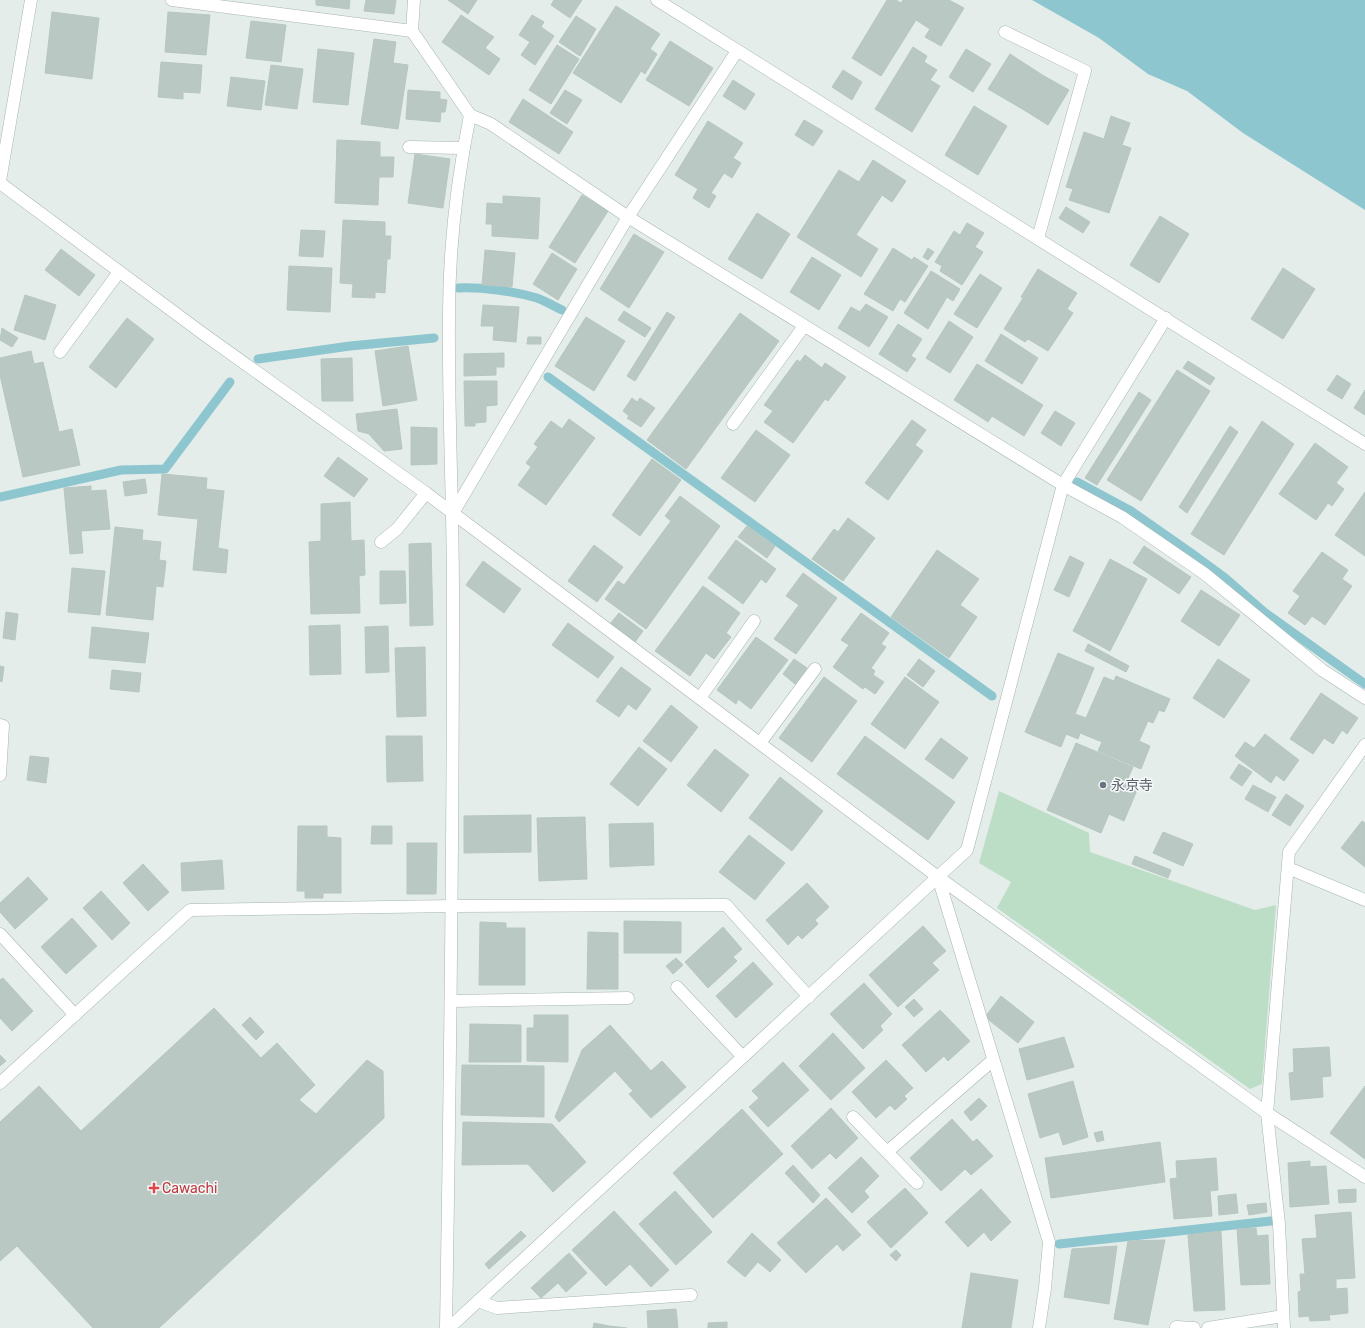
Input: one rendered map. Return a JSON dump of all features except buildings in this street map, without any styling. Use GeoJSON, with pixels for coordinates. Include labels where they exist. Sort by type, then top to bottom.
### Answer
{"type":"FeatureCollection","features":[{"type":"Feature","properties":{"kind":"street"},"geometry":{"type":"LineString","coordinates":[[31,0],[0,182],[119,272],[453,513],[938,877],[1267,1113],[1365,1177]]}},
{"type":"Feature","properties":{"kind":"street"},"geometry":{"type":"LineString","coordinates":[[172,0],[412,31]]}},
{"type":"Feature","properties":{"kind":"street"},"geometry":{"type":"LineString","coordinates":[[414,0],[412,31],[470,115],[491,124],[628,217],[804,326],[1063,485],[1122,517],[1205,574],[1322,670],[1365,698]]}},
{"type":"Feature","properties":{"kind":"street"},"geometry":{"type":"LineString","coordinates":[[657,0],[1365,444]]}},
{"type":"Feature","properties":{"kind":"street"},"geometry":{"type":"LineString","coordinates":[[1005,32],[1085,71],[1038,238]]}},
{"type":"Feature","properties":{"kind":"street"},"geometry":{"type":"LineString","coordinates":[[453,513],[628,217],[737,51]]}},
{"type":"Feature","properties":{"kind":"street"},"geometry":{"type":"LineString","coordinates":[[447,1328],[453,906],[453,513],[449,313],[454,224],[470,115]]}},
{"type":"Feature","properties":{"kind":"street"},"geometry":{"type":"LineString","coordinates":[[409,147],[464,148]]}},
{"type":"Feature","properties":{"kind":"street"},"geometry":{"type":"LineString","coordinates":[[60,352],[119,272]]}},
{"type":"Feature","properties":{"kind":"street"},"geometry":{"type":"LineString","coordinates":[[447,1328],[967,850],[1063,485],[1166,318]]}},
{"type":"Feature","properties":{"kind":"street"},"geometry":{"type":"LineString","coordinates":[[733,424],[804,326]]}},
{"type":"Feature","properties":{"kind":"street"},"geometry":{"type":"LineString","coordinates":[[381,542],[397,529],[426,493]]}},
{"type":"Feature","properties":{"kind":"street"},"geometry":{"type":"LineString","coordinates":[[700,698],[754,621]]}},
{"type":"Feature","properties":{"kind":"street"},"geometry":{"type":"LineString","coordinates":[[760,743],[815,668]]}},
{"type":"Feature","properties":{"kind":"street"},"geometry":{"type":"LineString","coordinates":[[0,725],[3,726],[0,775]]}},
{"type":"Feature","properties":{"kind":"street"},"geometry":{"type":"LineString","coordinates":[[1208,1328],[1284,1322],[1279,1224],[1267,1113],[1289,852],[1365,745]]}},
{"type":"Feature","properties":{"kind":"street"},"geometry":{"type":"LineString","coordinates":[[1288,868],[1365,900]]}},
{"type":"Feature","properties":{"kind":"street"},"geometry":{"type":"LineString","coordinates":[[938,877],[1049,1242],[1040,1328]]}},
{"type":"Feature","properties":{"kind":"street"},"geometry":{"type":"LineString","coordinates":[[0,1083],[190,910],[453,906],[726,905],[809,996]]}},
{"type":"Feature","properties":{"kind":"street"},"geometry":{"type":"LineString","coordinates":[[0,934],[75,1015]]}},
{"type":"Feature","properties":{"kind":"street"},"geometry":{"type":"LineString","coordinates":[[677,987],[743,1057]]}},
{"type":"Feature","properties":{"kind":"street"},"geometry":{"type":"LineString","coordinates":[[452,1001],[628,998]]}},
{"type":"Feature","properties":{"kind":"street"},"geometry":{"type":"LineString","coordinates":[[887,1152],[993,1060]]}},
{"type":"Feature","properties":{"kind":"street"},"geometry":{"type":"LineString","coordinates":[[853,1117],[917,1183]]}},
{"type":"Feature","properties":{"kind":"street"},"geometry":{"type":"LineString","coordinates":[[478,1301],[497,1308],[691,1295]]}},
{"type":"Feature","properties":{"kind":"street"},"geometry":{"type":"LineString","coordinates":[[1176,1327],[1194,1328]]}},
{"type":"Feature","properties":{"kind":"green space"},"geometry":{"type":"Polygon","coordinates":[[[999,791],[1089,833],[1090,852],[1255,910],[1276,905],[1262,1084],[1250,1089],[997,908],[1011,882],[979,863],[999,791]]]}},
{"type":"Feature","properties":{"kind":"water"},"geometry":{"type":"Polygon","coordinates":[[[1032,0],[1365,0],[1365,210],[1243,133],[1187,91],[1148,74],[1099,38],[1032,0]]]}},
{"type":"Feature","properties":{"kind":"waterway"},"geometry":{"type":"LineString","coordinates":[[458,288],[487,289],[518,293],[537,298],[562,310]]}},
{"type":"Feature","properties":{"kind":"waterway"},"geometry":{"type":"LineString","coordinates":[[258,359],[350,346],[434,338]]}},
{"type":"Feature","properties":{"kind":"waterway"},"geometry":{"type":"LineString","coordinates":[[548,377],[992,696]]}},
{"type":"Feature","properties":{"kind":"waterway"},"geometry":{"type":"LineString","coordinates":[[0,497],[121,470],[165,469],[230,382]]}},
{"type":"Feature","properties":{"kind":"waterway"},"geometry":{"type":"LineString","coordinates":[[1077,482],[1131,511],[1191,553],[1225,578],[1264,612],[1365,684]]}},
{"type":"Feature","properties":{"kind":"waterway"},"geometry":{"type":"LineString","coordinates":[[1059,1244],[1271,1221]]}},
{"type":"Feature","properties":{"kind":"place","name":"永京寺"},"geometry":{"type":"Point","coordinates":[1103,785]}},
{"type":"Feature","properties":{"kind":"place","name":"Cawachi"},"geometry":{"type":"Point","coordinates":[154,1188]}}]}
